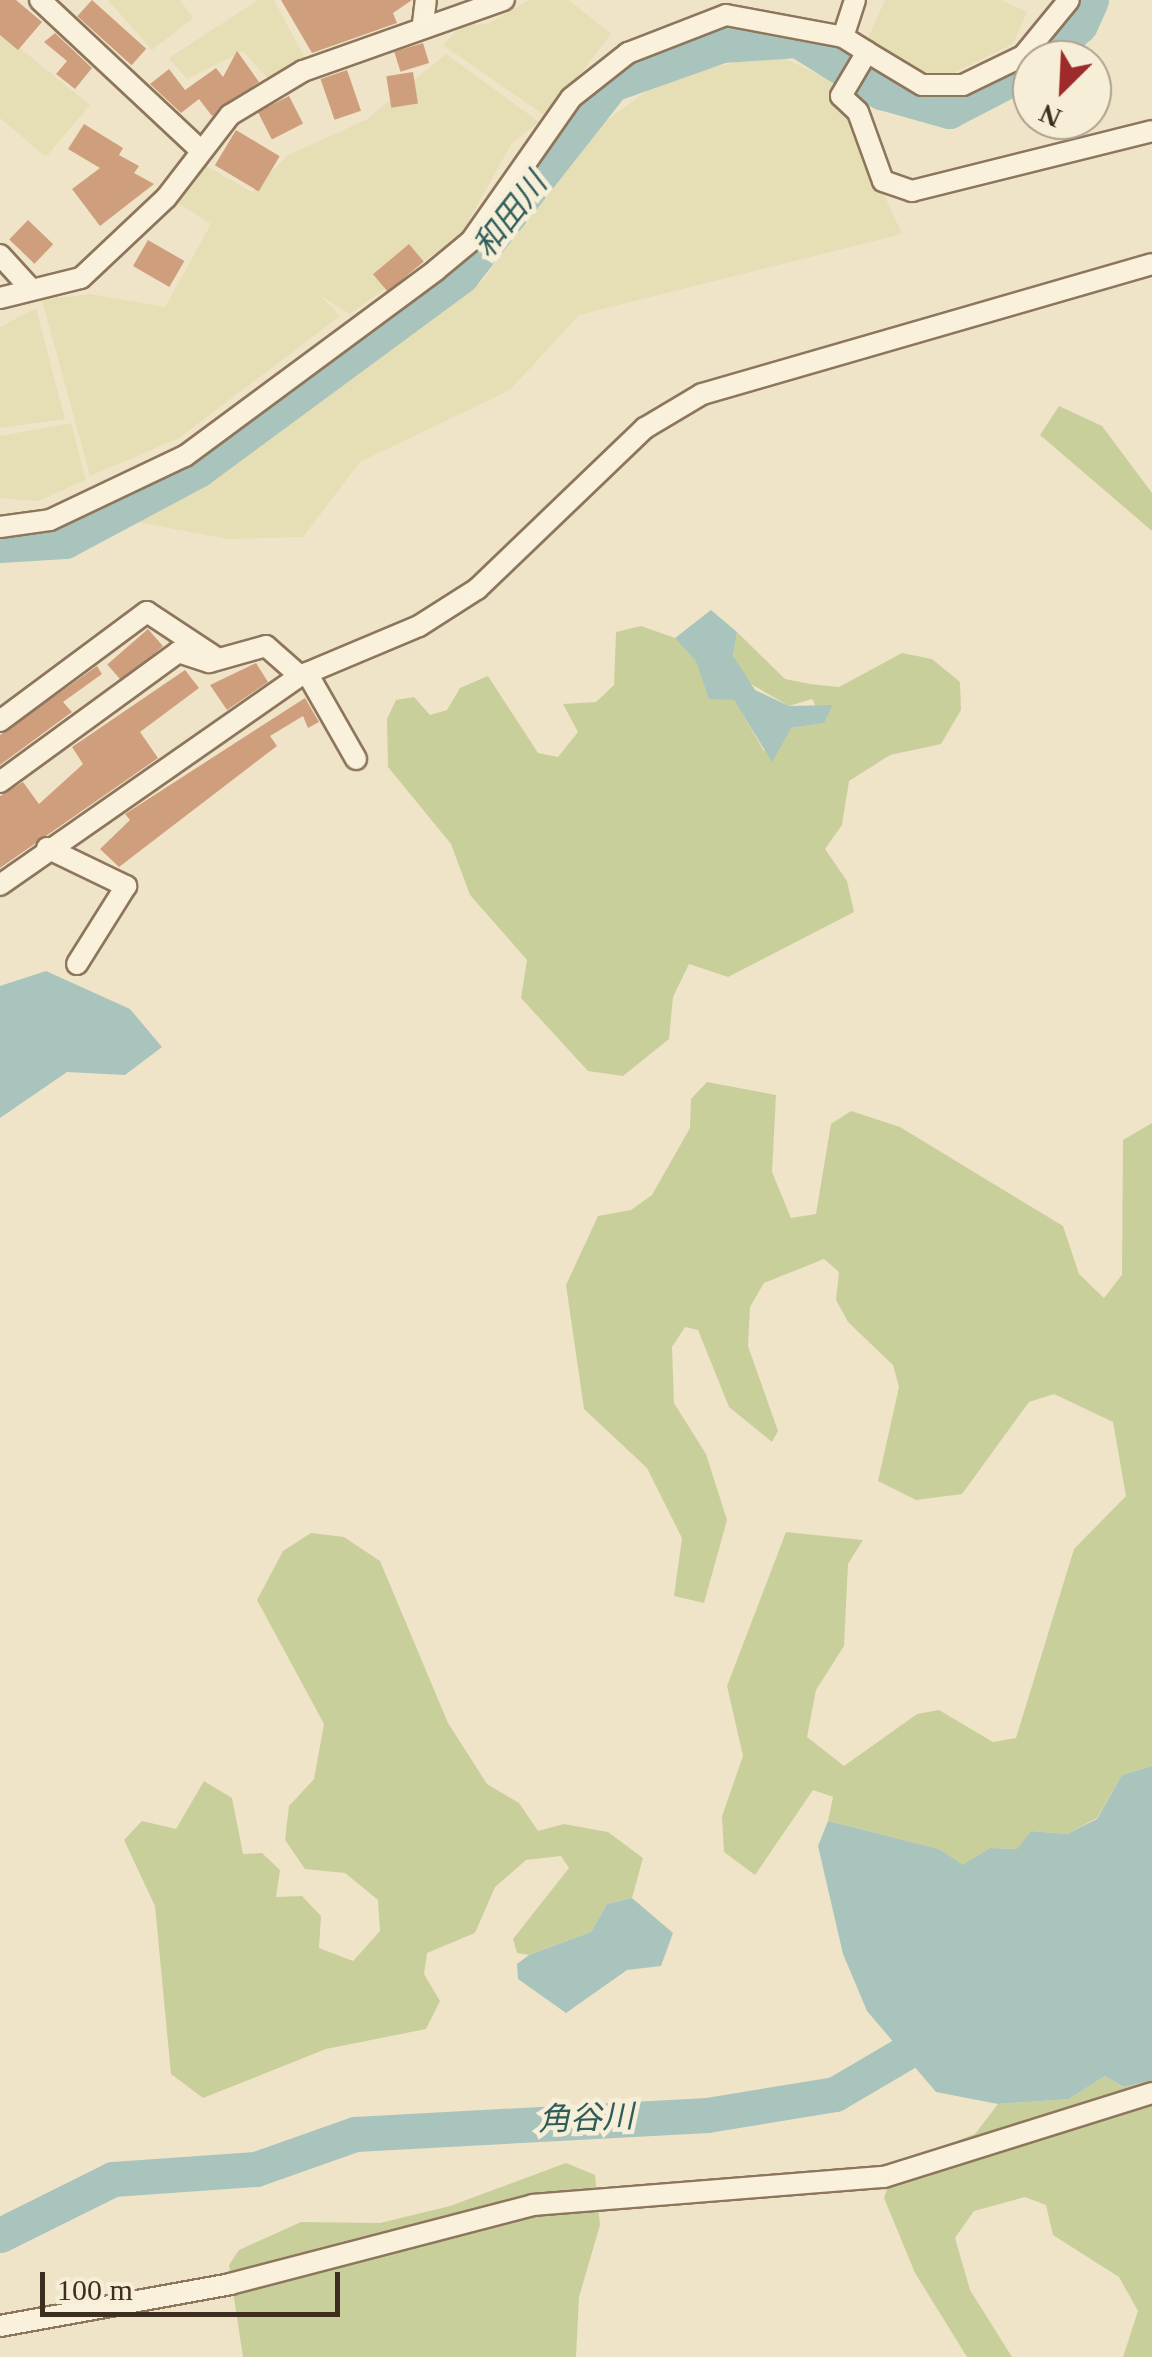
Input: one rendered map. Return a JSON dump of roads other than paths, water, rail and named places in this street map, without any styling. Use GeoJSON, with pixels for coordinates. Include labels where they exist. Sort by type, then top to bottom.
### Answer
{"type":"FeatureCollection","features":[{"type":"Feature","properties":{"kind":"street"},"geometry":{"type":"LineString","coordinates":[[40,0],[197,147]]}},
{"type":"Feature","properties":{"kind":"street"},"geometry":{"type":"LineString","coordinates":[[423,22],[426,0]]}},
{"type":"Feature","properties":{"kind":"street"},"geometry":{"type":"LineString","coordinates":[[0,298],[81,278],[166,198],[197,147],[230,115],[304,71],[423,22],[504,0]]}},
{"type":"Feature","properties":{"kind":"street"},"geometry":{"type":"LineString","coordinates":[[842,37],[855,0]]}},
{"type":"Feature","properties":{"kind":"street"},"geometry":{"type":"LineString","coordinates":[[0,527],[50,520],[186,456],[420,282],[472,241],[571,98],[628,53],[726,14],[842,37],[922,85],[963,85],[1023,56],[1069,0]]}},
{"type":"Feature","properties":{"kind":"street"},"geometry":{"type":"LineString","coordinates":[[867,52],[841,96],[858,112],[883,181],[912,191],[1152,131]]}},
{"type":"Feature","properties":{"kind":"street"},"geometry":{"type":"LineString","coordinates":[[0,255],[32,290]]}},
{"type":"Feature","properties":{"kind":"street"},"geometry":{"type":"LineString","coordinates":[[0,885],[47,848],[304,674],[419,626],[477,589],[645,428],[702,394],[1152,264]]}},
{"type":"Feature","properties":{"kind":"street"},"geometry":{"type":"LineString","coordinates":[[0,720],[147,612],[220,660]]}},
{"type":"Feature","properties":{"kind":"street"},"geometry":{"type":"LineString","coordinates":[[0,782],[164,658],[220,660],[266,646],[304,674],[356,758]]}},
{"type":"Feature","properties":{"kind":"street"},"geometry":{"type":"LineString","coordinates":[[47,848],[126,886],[77,964]]}},
{"type":"Feature","properties":{"kind":"street"},"geometry":{"type":"LineString","coordinates":[[0,2326],[230,2284],[533,2205],[884,2177],[1152,2093]]}},
{"type":"Feature","properties":{"kind":"water"},"geometry":{"type":"Polygon","coordinates":[[[711,610],[737,632],[733,656],[755,690],[789,706],[833,705],[824,723],[791,728],[772,762],[734,700],[709,699],[696,661],[675,638],[711,610]]]}},
{"type":"Feature","properties":{"kind":"water"},"geometry":{"type":"Polygon","coordinates":[[[46,971],[130,1009],[162,1047],[125,1075],[67,1072],[0,1118],[0,986],[46,971]]]}},
{"type":"Feature","properties":{"kind":"water"},"geometry":{"type":"Polygon","coordinates":[[[1152,1766],[1152,2080],[1124,2087],[1105,2076],[1069,2099],[998,2104],[936,2092],[867,2011],[843,1954],[818,1846],[828,1821],[939,1849],[963,1865],[990,1848],[1017,1849],[1031,1831],[1067,1834],[1097,1819],[1122,1775],[1152,1766]]]}},
{"type":"Feature","properties":{"kind":"water"},"geometry":{"type":"Polygon","coordinates":[[[632,1898],[673,1933],[661,1966],[627,1970],[566,2013],[518,1979],[517,1964],[529,1955],[591,1932],[607,1904],[632,1898]]]}},
{"type":"Feature","properties":{"kind":"waterway","name":"和田川"},"geometry":{"type":"LineString","coordinates":[[1063,40],[1080,25],[1091,0]]}},
{"type":"Feature","properties":{"kind":"waterway","name":"和田川"},"geometry":{"type":"LineString","coordinates":[[0,545],[65,541],[198,470],[461,276],[612,84],[722,45],[797,40],[881,92],[949,111],[1012,78]]}},
{"type":"Feature","properties":{"kind":"waterway","name":"角谷川"},"geometry":{"type":"LineString","coordinates":[[0,2235],[113,2179],[256,2169],[355,2134],[707,2115],[835,2094],[939,2033]]}}]}
